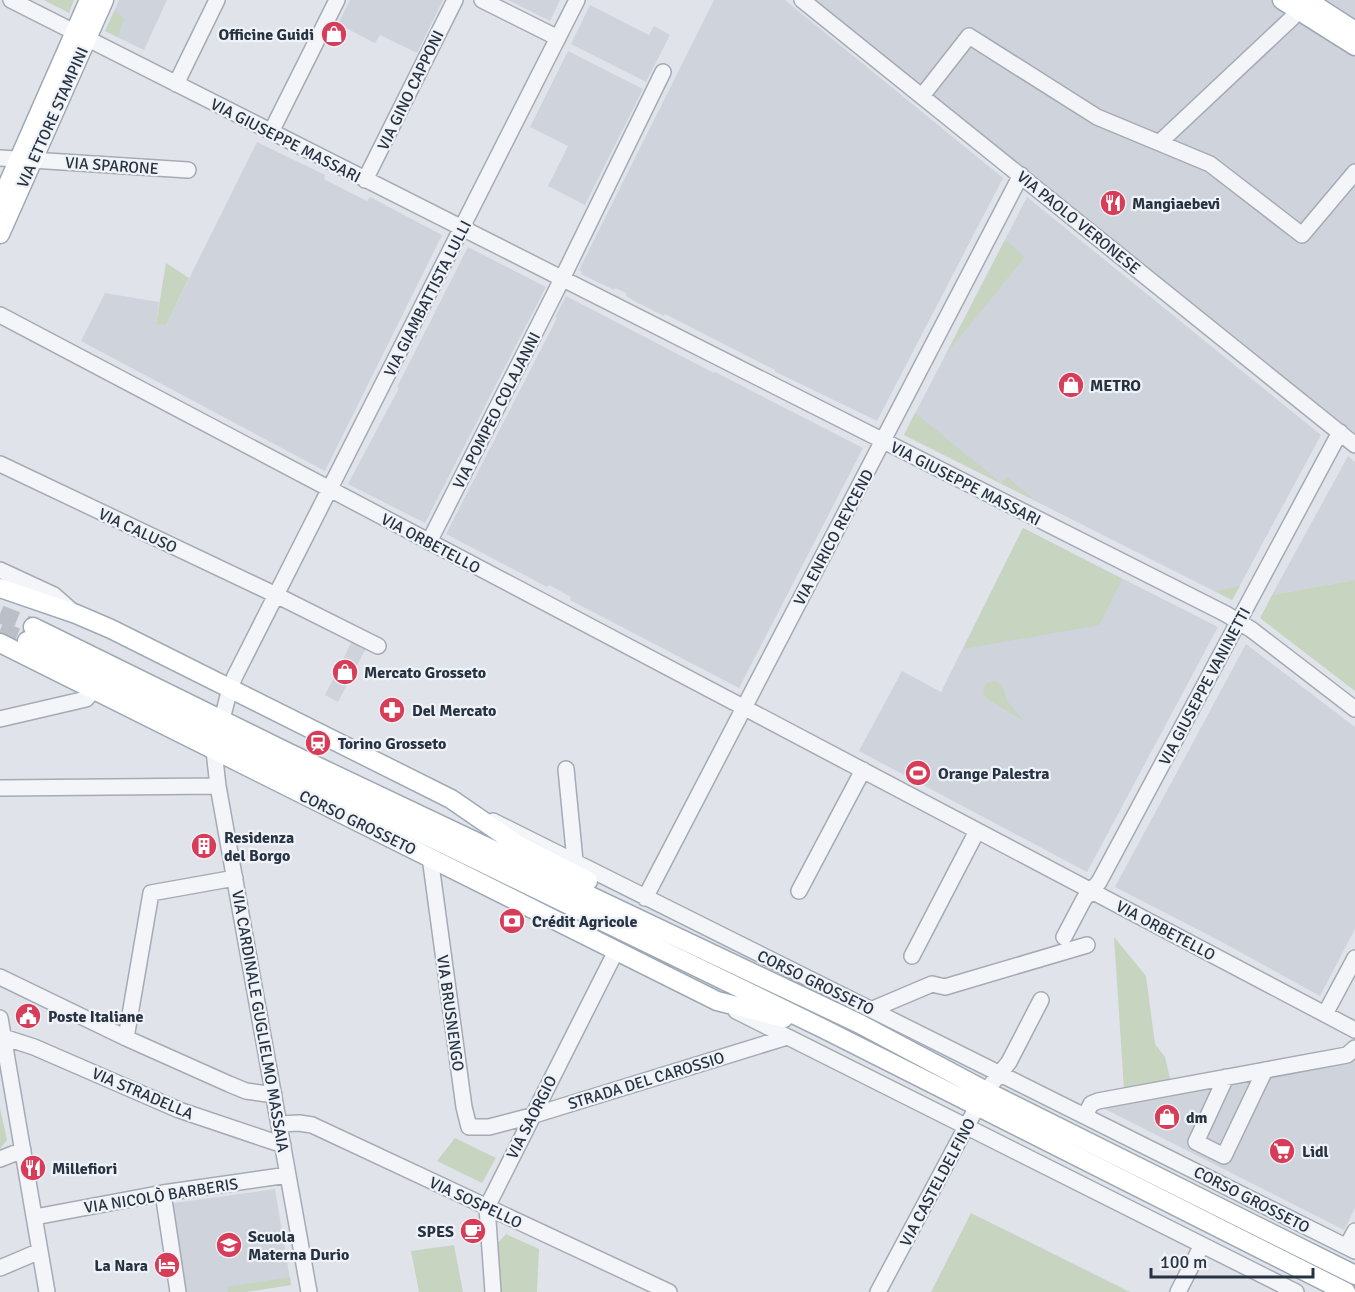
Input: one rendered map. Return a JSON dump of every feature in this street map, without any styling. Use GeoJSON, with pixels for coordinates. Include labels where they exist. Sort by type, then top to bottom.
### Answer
{"type":"FeatureCollection","features":[{"type":"Feature","properties":{"kind":"main road","name":"VIA ETTORE STAMPINI"},"geometry":{"type":"LineString","coordinates":[[81,35],[89,0]]}},
{"type":"Feature","properties":{"kind":"main road","name":"VIA ETTORE STAMPINI"},"geometry":{"type":"LineString","coordinates":[[0,234],[26,159],[81,35],[104,0]]}},
{"type":"Feature","properties":{"kind":"main road"},"geometry":{"type":"LineString","coordinates":[[1282,0],[1303,3],[1355,31]]}},
{"type":"Feature","properties":{"kind":"main road"},"geometry":{"type":"LineString","coordinates":[[1303,3],[1355,46]]}},
{"type":"Feature","properties":{"kind":"main road","name":"VIA ETTORE STAMPINI"},"geometry":{"type":"LineString","coordinates":[[0,202],[26,159]]}},
{"type":"Feature","properties":{"kind":"main road","name":"CORSO GROSSETO"},"geometry":{"type":"LineString","coordinates":[[0,588],[76,614],[111,629],[451,800],[518,845],[821,1000],[982,1098],[1346,1292]]}},
{"type":"Feature","properties":{"kind":"main road"},"geometry":{"type":"LineString","coordinates":[[30,634],[218,735]]}},
{"type":"Feature","properties":{"kind":"main road","name":"CORSO GROSSETO"},"geometry":{"type":"LineString","coordinates":[[0,643],[93,691],[218,735],[855,1022]]}},
{"type":"Feature","properties":{"kind":"main road","name":"CORSO GROSSETO"},"geometry":{"type":"LineString","coordinates":[[218,735],[241,764],[717,1002],[826,1030]]}},
{"type":"Feature","properties":{"kind":"main road","name":"CORSO GROSSETO"},"geometry":{"type":"LineString","coordinates":[[218,735],[826,1030],[982,1098],[1355,1275]]}},
{"type":"Feature","properties":{"kind":"street","name":"VIA GIUSEPPE MASSARI"},"geometry":{"type":"LineString","coordinates":[[10,0],[1239,621],[1355,709]]}},
{"type":"Feature","properties":{"kind":"street"},"geometry":{"type":"LineString","coordinates":[[176,84],[216,0]]}},
{"type":"Feature","properties":{"kind":"street"},"geometry":{"type":"LineString","coordinates":[[271,132],[337,0]]}},
{"type":"Feature","properties":{"kind":"street","name":"VIA GINO CAPPONI"},"geometry":{"type":"LineString","coordinates":[[365,180],[455,0]]}},
{"type":"Feature","properties":{"kind":"street"},"geometry":{"type":"LineString","coordinates":[[482,0],[558,38]]}},
{"type":"Feature","properties":{"kind":"street","name":"VIA GIAMBATTISTA LULLI"},"geometry":{"type":"LineString","coordinates":[[218,735],[230,688],[577,0]]}},
{"type":"Feature","properties":{"kind":"street","name":"VIA PAOLO VERONESE"},"geometry":{"type":"LineString","coordinates":[[802,0],[1355,444]]}},
{"type":"Feature","properties":{"kind":"street"},"geometry":{"type":"LineString","coordinates":[[1160,142],[1292,18],[1303,3]]}},
{"type":"Feature","properties":{"kind":"street"},"geometry":{"type":"LineString","coordinates":[[922,96],[969,36],[1097,117],[1160,142],[1222,171],[1302,235],[1355,172]]}},
{"type":"Feature","properties":{"kind":"street"},"geometry":{"type":"LineString","coordinates":[[562,279],[663,72]]}},
{"type":"Feature","properties":{"kind":"street","name":"VIA SPARONE"},"geometry":{"type":"LineString","coordinates":[[0,158],[188,170]]}},
{"type":"Feature","properties":{"kind":"street","name":"VIA ENRICO REYCEND"},"geometry":{"type":"LineString","coordinates":[[645,898],[1021,175]]}},
{"type":"Feature","properties":{"kind":"street","name":"VIA POMPEO COLAJANNI"},"geometry":{"type":"LineString","coordinates":[[429,542],[562,279]]}},
{"type":"Feature","properties":{"kind":"street","name":"VIA ORBETELLO"},"geometry":{"type":"LineString","coordinates":[[0,315],[1355,1030]]}},
{"type":"Feature","properties":{"kind":"street","name":"VIA GIUSEPPE VANINETTI"},"geometry":{"type":"LineString","coordinates":[[1064,937],[1084,899],[1105,871],[1340,432]]}},
{"type":"Feature","properties":{"kind":"street","name":"VIA CALUSO"},"geometry":{"type":"LineString","coordinates":[[0,464],[276,595]]}},
{"type":"Feature","properties":{"kind":"street","name":"CORSO GROSSETO"},"geometry":{"type":"LineString","coordinates":[[0,570],[54,595],[76,614]]}},
{"type":"Feature","properties":{"kind":"street"},"geometry":{"type":"LineString","coordinates":[[276,595],[378,646]]}},
{"type":"Feature","properties":{"kind":"street"},"geometry":{"type":"LineString","coordinates":[[0,719],[86,699],[93,691]]}},
{"type":"Feature","properties":{"kind":"street","name":"VIA CARDINALE GUGLIELMO MASSAIA"},"geometry":{"type":"LineString","coordinates":[[218,735],[218,786],[309,1292]]}},
{"type":"Feature","properties":{"kind":"street"},"geometry":{"type":"LineString","coordinates":[[0,788],[218,786],[221,779],[241,764]]}},
{"type":"Feature","properties":{"kind":"street"},"geometry":{"type":"LineString","coordinates":[[566,769],[575,861]]}},
{"type":"Feature","properties":{"kind":"street"},"geometry":{"type":"LineString","coordinates":[[799,891],[863,770]]}},
{"type":"Feature","properties":{"kind":"street","name":"CORSO GROSSETO"},"geometry":{"type":"LineString","coordinates":[[451,800],[1351,1249]]}},
{"type":"Feature","properties":{"kind":"street"},"geometry":{"type":"LineString","coordinates":[[912,956],[977,831]]}},
{"type":"Feature","properties":{"kind":"street","name":"VIA BRUSNENGO"},"geometry":{"type":"LineString","coordinates":[[430,858],[464,1107],[470,1127]]}},
{"type":"Feature","properties":{"kind":"street"},"geometry":{"type":"LineString","coordinates":[[435,899],[444,875],[452,868]]}},
{"type":"Feature","properties":{"kind":"street"},"geometry":{"type":"LineString","coordinates":[[126,1038],[151,893],[235,878]]}},
{"type":"Feature","properties":{"kind":"street"},"geometry":{"type":"LineString","coordinates":[[873,1010],[932,984],[945,987],[1087,945]]}},
{"type":"Feature","properties":{"kind":"street","name":"VIA SAORGIO"},"geometry":{"type":"LineString","coordinates":[[493,1292],[487,1207],[616,951]]}},
{"type":"Feature","properties":{"kind":"street"},"geometry":{"type":"LineString","coordinates":[[1325,1014],[1355,958]]}},
{"type":"Feature","properties":{"kind":"street"},"geometry":{"type":"LineString","coordinates":[[0,978],[229,1084],[246,1091],[274,1095]]}},
{"type":"Feature","properties":{"kind":"street"},"geometry":{"type":"LineString","coordinates":[[1001,1074],[1041,1000]]}},
{"type":"Feature","properties":{"kind":"street","name":"CORSO GROSSETO"},"geometry":{"type":"LineString","coordinates":[[717,1002],[1296,1292]]}},
{"type":"Feature","properties":{"kind":"street"},"geometry":{"type":"LineString","coordinates":[[0,1018],[47,1292]]}},
{"type":"Feature","properties":{"kind":"street","name":"VIA STRADELLA"},"geometry":{"type":"LineString","coordinates":[[3,1037],[34,1047],[179,1110],[284,1145]]}},
{"type":"Feature","properties":{"kind":"street","name":"STRADA DEL CAROSSIO"},"geometry":{"type":"LineString","coordinates":[[470,1127],[489,1127],[531,1116],[787,1037]]}},
{"type":"Feature","properties":{"kind":"street"},"geometry":{"type":"LineString","coordinates":[[1085,1116],[1095,1102],[1347,1055],[1355,1048]]}},
{"type":"Feature","properties":{"kind":"street"},"geometry":{"type":"LineString","coordinates":[[1226,1077],[1196,1142],[1224,1156],[1265,1070]]}},
{"type":"Feature","properties":{"kind":"street","name":"VIA CASTELDELFINO"},"geometry":{"type":"LineString","coordinates":[[878,1292],[982,1098],[1001,1074]]}},
{"type":"Feature","properties":{"kind":"street","name":"VIA SOSPELLO"},"geometry":{"type":"LineString","coordinates":[[280,1124],[312,1125],[669,1292]]}},
{"type":"Feature","properties":{"kind":"street"},"geometry":{"type":"LineString","coordinates":[[0,1159],[23,1150]]}},
{"type":"Feature","properties":{"kind":"street","name":"VIA NICOLÒ BARBERIS"},"geometry":{"type":"LineString","coordinates":[[35,1217],[163,1193],[288,1175]]}},
{"type":"Feature","properties":{"kind":"street"},"geometry":{"type":"LineString","coordinates":[[163,1193],[178,1292]]}},
{"type":"Feature","properties":{"kind":"street"},"geometry":{"type":"LineString","coordinates":[[1351,1249],[1355,1231]]}},
{"type":"Feature","properties":{"kind":"street"},"geometry":{"type":"LineString","coordinates":[[1178,1292],[1202,1245]]}},
{"type":"Feature","properties":{"kind":"street"},"geometry":{"type":"LineString","coordinates":[[0,1268],[40,1251]]}},
{"type":"Feature","properties":{"kind":"shaded area"},"geometry":{"type":"Polygon","coordinates":[[[119,0],[167,0],[144,50],[105,31],[119,0]]]}},
{"type":"Feature","properties":{"kind":"shaded area"},"geometry":{"type":"Polygon","coordinates":[[[350,0],[443,0],[417,53],[380,35],[375,43],[338,24],[350,0]]]}},
{"type":"Feature","properties":{"kind":"shaded area"},"geometry":{"type":"Polygon","coordinates":[[[508,0],[560,0],[550,21],[508,0]]]}},
{"type":"Feature","properties":{"kind":"shaded area"},"geometry":{"type":"Polygon","coordinates":[[[714,0],[785,0],[1003,178],[877,421],[665,314],[664,316],[634,301],[626,296],[626,293],[615,288],[614,290],[581,274],[579,270],[714,0]]]}},
{"type":"Feature","properties":{"kind":"shaded area"},"geometry":{"type":"Polygon","coordinates":[[[807,0],[1355,0],[1355,433],[1021,175],[807,0]]]}},
{"type":"Feature","properties":{"kind":"shaded area"},"geometry":{"type":"Polygon","coordinates":[[[590,5],[649,35],[654,26],[670,35],[646,82],[571,44],[590,5]]]}},
{"type":"Feature","properties":{"kind":"shaded area"},"geometry":{"type":"Polygon","coordinates":[[[568,51],[643,89],[585,205],[548,186],[568,146],[530,127],[568,51]]]}},
{"type":"Feature","properties":{"kind":"shaded area"},"geometry":{"type":"Polygon","coordinates":[[[257,142],[325,175],[324,179],[357,196],[367,201],[370,197],[442,235],[325,471],[81,341],[105,293],[159,302],[156,323],[166,325],[257,142]]]}},
{"type":"Feature","properties":{"kind":"shaded area"},"geometry":{"type":"Polygon","coordinates":[[[1027,197],[1321,435],[1232,600],[904,435],[1027,197]]]}},
{"type":"Feature","properties":{"kind":"shaded area"},"geometry":{"type":"Polygon","coordinates":[[[468,247],[546,287],[425,523],[348,484],[399,388],[397,387],[468,247]]]}},
{"type":"Feature","properties":{"kind":"shaded area"},"geometry":{"type":"Polygon","coordinates":[[[566,296],[863,448],[739,688],[570,600],[571,597],[549,585],[547,587],[446,534],[557,318],[555,317],[566,296]]]}},
{"type":"Feature","properties":{"kind":"shaded area"},"geometry":{"type":"Polygon","coordinates":[[[1348,456],[1355,462],[1355,580],[1272,595],[1348,456]]]}},
{"type":"Feature","properties":{"kind":"shaded area"},"geometry":{"type":"Polygon","coordinates":[[[1023,528],[1218,627],[1087,872],[859,751],[902,671],[941,692],[1023,528]]]}},
{"type":"Feature","properties":{"kind":"shaded area","name":"Mercato Grosseto"},"geometry":{"type":"Polygon","coordinates":[[[352,641],[366,648],[338,702],[325,695],[352,641]]]}},
{"type":"Feature","properties":{"kind":"shaded area"},"geometry":{"type":"Polygon","coordinates":[[[1246,644],[1355,727],[1355,929],[1320,996],[1115,887],[1246,644]]]}},
{"type":"Feature","properties":{"kind":"shaded area"},"geometry":{"type":"Polygon","coordinates":[[[1355,1055],[1355,1208],[1344,1230],[1101,1107],[1355,1055]]]}},
{"type":"Feature","properties":{"kind":"shaded area","name":"Scuola Materna Durio"},"geometry":{"type":"Polygon","coordinates":[[[275,1189],[291,1285],[243,1292],[183,1292],[167,1204],[275,1189]]]}},
{"type":"Feature","properties":{"kind":"green space"},"geometry":{"type":"Polygon","coordinates":[[[44,0],[74,0],[69,13],[44,0]]]}},
{"type":"Feature","properties":{"kind":"green space"},"geometry":{"type":"Polygon","coordinates":[[[115,10],[124,19],[118,37],[105,31],[115,10]]]}},
{"type":"Feature","properties":{"kind":"green space"},"geometry":{"type":"Polygon","coordinates":[[[1005,240],[1025,257],[946,354],[1005,240]]]}},
{"type":"Feature","properties":{"kind":"green space"},"geometry":{"type":"Polygon","coordinates":[[[166,263],[189,278],[166,325],[156,324],[166,263]]]}},
{"type":"Feature","properties":{"kind":"green space"},"geometry":{"type":"Polygon","coordinates":[[[915,413],[1001,483],[1007,477],[1036,501],[904,435],[915,413]]]}},
{"type":"Feature","properties":{"kind":"green space"},"geometry":{"type":"Polygon","coordinates":[[[1023,528],[1122,579],[1099,625],[963,649],[1023,528]]]}},
{"type":"Feature","properties":{"kind":"green space"},"geometry":{"type":"Polygon","coordinates":[[[1355,580],[1355,691],[1260,618],[1272,595],[1355,580]]]}},
{"type":"Feature","properties":{"kind":"green space"},"geometry":{"type":"Polygon","coordinates":[[[1240,586],[1232,600],[1215,591],[1240,586]]]}},
{"type":"Feature","properties":{"kind":"green space"},"geometry":{"type":"Polygon","coordinates":[[[995,681],[1002,685],[1007,701],[1024,721],[986,698],[983,692],[984,686],[995,681]]]}},
{"type":"Feature","properties":{"kind":"green space"},"geometry":{"type":"Polygon","coordinates":[[[1114,937],[1146,976],[1155,1044],[1165,1057],[1172,1087],[1124,1089],[1114,937]]]}},
{"type":"Feature","properties":{"kind":"green space"},"geometry":{"type":"Polygon","coordinates":[[[0,1108],[7,1140],[0,1149],[0,1108]]]}},
{"type":"Feature","properties":{"kind":"green space"},"geometry":{"type":"Polygon","coordinates":[[[455,1138],[496,1158],[482,1183],[437,1161],[455,1138]]]}},
{"type":"Feature","properties":{"kind":"green space"},"geometry":{"type":"Polygon","coordinates":[[[971,1213],[1130,1292],[931,1292],[971,1213]]]}},
{"type":"Feature","properties":{"kind":"green space"},"geometry":{"type":"Polygon","coordinates":[[[506,1234],[539,1249],[537,1292],[501,1292],[497,1244],[506,1234]]]}},
{"type":"Feature","properties":{"kind":"green space"},"geometry":{"type":"Polygon","coordinates":[[[454,1245],[463,1292],[419,1292],[411,1251],[454,1245]]]}},
{"type":"Feature","properties":{"kind":"green space"},"geometry":{"type":"Polygon","coordinates":[[[290,1277],[291,1285],[246,1292],[228,1292],[227,1287],[290,1277]]]}},
{"type":"Feature","properties":{"kind":"tunnel"},"geometry":{"type":"LineString","coordinates":[[0,614],[33,627]]}},
{"type":"Feature","properties":{"kind":"tunnel"},"geometry":{"type":"LineString","coordinates":[[0,630],[27,641]]}},
{"type":"Feature","properties":{"kind":"place","name":"Officine Guidi"},"geometry":{"type":"Point","coordinates":[334,34]}},
{"type":"Feature","properties":{"kind":"place","name":"Mangiaebevi"},"geometry":{"type":"Point","coordinates":[1113,203]}},
{"type":"Feature","properties":{"kind":"place","name":"METRO"},"geometry":{"type":"Point","coordinates":[1071,385]}},
{"type":"Feature","properties":{"kind":"place","name":"Mercato Grosseto"},"geometry":{"type":"Point","coordinates":[345,672]}},
{"type":"Feature","properties":{"kind":"place","name":"Del Mercato"},"geometry":{"type":"Point","coordinates":[392,710]}},
{"type":"Feature","properties":{"kind":"place","name":"Torino Grosseto"},"geometry":{"type":"Point","coordinates":[318,743]}},
{"type":"Feature","properties":{"kind":"place","name":"Orange Palestra"},"geometry":{"type":"Point","coordinates":[918,773]}},
{"type":"Feature","properties":{"kind":"place","name":"Residenza del Borgo"},"geometry":{"type":"Point","coordinates":[204,846]}},
{"type":"Feature","properties":{"kind":"place","name":"Crédit Agricole"},"geometry":{"type":"Point","coordinates":[512,921]}},
{"type":"Feature","properties":{"kind":"place","name":"Poste Italiane"},"geometry":{"type":"Point","coordinates":[28,1016]}},
{"type":"Feature","properties":{"kind":"place","name":"dm"},"geometry":{"type":"Point","coordinates":[1167,1117]}},
{"type":"Feature","properties":{"kind":"place","name":"Lidl"},"geometry":{"type":"Point","coordinates":[1282,1151]}},
{"type":"Feature","properties":{"kind":"place","name":"Millefiori"},"geometry":{"type":"Point","coordinates":[33,1168]}},
{"type":"Feature","properties":{"kind":"place","name":"SPES"},"geometry":{"type":"Point","coordinates":[473,1231]}},
{"type":"Feature","properties":{"kind":"place","name":"Scuola Materna Durio"},"geometry":{"type":"Point","coordinates":[229,1245]}},
{"type":"Feature","properties":{"kind":"place","name":"La Nara"},"geometry":{"type":"Point","coordinates":[167,1265]}}]}
